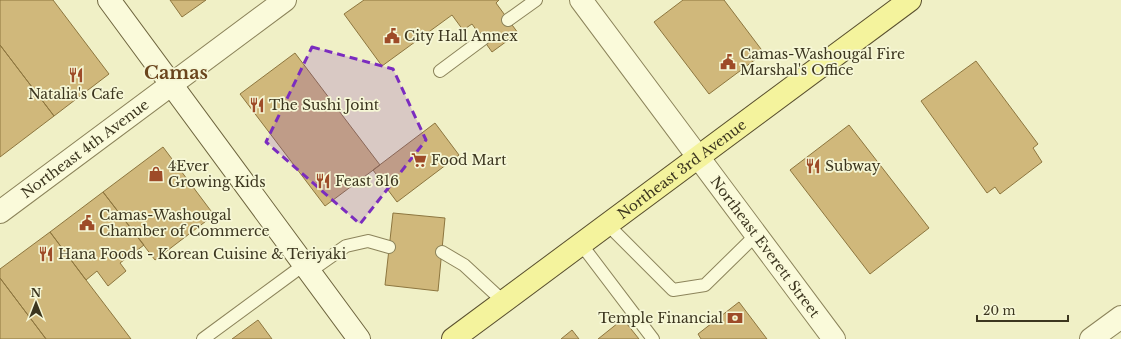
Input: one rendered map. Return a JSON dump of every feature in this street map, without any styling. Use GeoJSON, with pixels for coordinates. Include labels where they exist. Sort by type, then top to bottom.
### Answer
{"type":"FeatureCollection","features":[{"type":"Feature","properties":{"kind":"main road","name":"Northeast 3rd Avenue"},"geometry":{"type":"LineString","coordinates":[[453,339],[910,0]]}},
{"type":"Feature","properties":{"kind":"street"},"geometry":{"type":"LineString","coordinates":[[109,0],[359,339]]}},
{"type":"Feature","properties":{"kind":"street","name":"Northeast 4th Avenue"},"geometry":{"type":"LineString","coordinates":[[0,212],[285,0]]}},
{"type":"Feature","properties":{"kind":"street","name":"Northeast Everett Street"},"geometry":{"type":"LineString","coordinates":[[581,0],[834,339]]}},
{"type":"Feature","properties":{"kind":"street"},"geometry":{"type":"LineString","coordinates":[[1091,339],[1121,316]]}},
{"type":"Feature","properties":{"kind":"lane"},"geometry":{"type":"LineString","coordinates":[[508,20],[536,0]]}},
{"type":"Feature","properties":{"kind":"lane"},"geometry":{"type":"LineString","coordinates":[[440,71],[483,39]]}},
{"type":"Feature","properties":{"kind":"lane"},"geometry":{"type":"LineString","coordinates":[[608,224],[673,290],[705,285],[756,235]]}},
{"type":"Feature","properties":{"kind":"lane"},"geometry":{"type":"LineString","coordinates":[[202,339],[307,268],[346,246],[368,241],[389,247]]}},
{"type":"Feature","properties":{"kind":"lane"},"geometry":{"type":"LineString","coordinates":[[581,244],[652,339]]}},
{"type":"Feature","properties":{"kind":"lane"},"geometry":{"type":"LineString","coordinates":[[442,252],[464,265],[504,302]]}},
{"type":"Feature","properties":{"kind":"highlighted area"},"geometry":{"type":"Polygon","coordinates":[[[312,47],[393,69],[426,140],[360,224],[266,142],[312,47]]]}},
{"type":"Feature","properties":{"kind":"building"},"geometry":{"type":"Polygon","coordinates":[[[0,0],[53,0],[109,74],[54,116],[0,45],[0,0]]]}},
{"type":"Feature","properties":{"kind":"building"},"geometry":{"type":"Polygon","coordinates":[[[170,0],[206,0],[182,17],[170,0]]]}},
{"type":"Feature","properties":{"kind":"building","name":"City Hall Annex"},"geometry":{"type":"Polygon","coordinates":[[[364,0],[499,0],[496,3],[518,33],[492,52],[472,24],[463,30],[452,15],[382,66],[344,14],[364,0]]]}},
{"type":"Feature","properties":{"kind":"building"},"geometry":{"type":"Polygon","coordinates":[[[683,0],[724,0],[764,53],[709,94],[654,22],[683,0]]]}},
{"type":"Feature","properties":{"kind":"building"},"geometry":{"type":"Polygon","coordinates":[[[0,45],[54,116],[0,157],[0,45]]]}},
{"type":"Feature","properties":{"kind":"building"},"geometry":{"type":"Polygon","coordinates":[[[295,53],[380,165],[325,206],[240,94],[295,53]]]}},
{"type":"Feature","properties":{"kind":"building"},"geometry":{"type":"Polygon","coordinates":[[[976,61],[1038,144],[1033,148],[1042,162],[1000,194],[995,187],[987,193],[921,101],[976,61]]]}},
{"type":"Feature","properties":{"kind":"building","name":"Food Mart"},"geometry":{"type":"Polygon","coordinates":[[[435,123],[459,155],[397,202],[373,170],[435,123]]]}},
{"type":"Feature","properties":{"kind":"building"},"geometry":{"type":"Polygon","coordinates":[[[849,125],[929,228],[870,274],[790,170],[849,125]]]}},
{"type":"Feature","properties":{"kind":"building"},"geometry":{"type":"Polygon","coordinates":[[[163,147],[214,215],[155,260],[103,192],[163,147]]]}},
{"type":"Feature","properties":{"kind":"building"},"geometry":{"type":"Polygon","coordinates":[[[103,192],[144,245],[120,263],[126,271],[108,286],[97,271],[86,280],[50,232],[103,192]]]}},
{"type":"Feature","properties":{"kind":"building"},"geometry":{"type":"Polygon","coordinates":[[[393,213],[445,218],[438,291],[385,285],[393,213]]]}},
{"type":"Feature","properties":{"kind":"building"},"geometry":{"type":"Polygon","coordinates":[[[50,232],[131,339],[46,339],[0,278],[0,269],[50,232]]]}},
{"type":"Feature","properties":{"kind":"building"},"geometry":{"type":"Polygon","coordinates":[[[0,278],[46,339],[0,339],[0,278]]]}},
{"type":"Feature","properties":{"kind":"building","name":"Temple Financial"},"geometry":{"type":"Polygon","coordinates":[[[739,302],[767,339],[701,339],[698,334],[739,302]]]}},
{"type":"Feature","properties":{"kind":"building"},"geometry":{"type":"Polygon","coordinates":[[[623,319],[639,339],[598,339],[623,319]]]}},
{"type":"Feature","properties":{"kind":"building"},"geometry":{"type":"Polygon","coordinates":[[[258,320],[272,339],[232,339],[258,320]]]}},
{"type":"Feature","properties":{"kind":"building"},"geometry":{"type":"Polygon","coordinates":[[[572,330],[579,339],[561,339],[572,330]]]}},
{"type":"Feature","properties":{"kind":"place","name":"City Hall Annex"},"geometry":{"type":"Point","coordinates":[392,36]}},
{"type":"Feature","properties":{"kind":"place","name":"Camas-Washougal Fire Marshal's Office"},"geometry":{"type":"Point","coordinates":[728,62]}},
{"type":"Feature","properties":{"kind":"place","name":"Natalia's Cafe"},"geometry":{"type":"Point","coordinates":[76,75]}},
{"type":"Feature","properties":{"kind":"place","name":"The Sushi Joint"},"geometry":{"type":"Point","coordinates":[257,105]}},
{"type":"Feature","properties":{"kind":"place","name":"Food Mart"},"geometry":{"type":"Point","coordinates":[419,160]}},
{"type":"Feature","properties":{"kind":"place","name":"Subway"},"geometry":{"type":"Point","coordinates":[813,166]}},
{"type":"Feature","properties":{"kind":"place","name":"4Ever Growing Kids"},"geometry":{"type":"Point","coordinates":[156,174]}},
{"type":"Feature","properties":{"kind":"place","name":"Feast 316"},"geometry":{"type":"Point","coordinates":[323,181]}},
{"type":"Feature","properties":{"kind":"place","name":"Camas-Washougal Chamber of Commerce"},"geometry":{"type":"Point","coordinates":[87,223]}},
{"type":"Feature","properties":{"kind":"place","name":"Hana Foods - Korean Cuisine & Teriyaki"},"geometry":{"type":"Point","coordinates":[46,254]}},
{"type":"Feature","properties":{"kind":"place","name":"Temple Financial"},"geometry":{"type":"Point","coordinates":[735,318]}},
{"type":"Feature","properties":{"kind":"district","name":"Camas"},"geometry":{"type":"Point","coordinates":[176,73]}}]}
